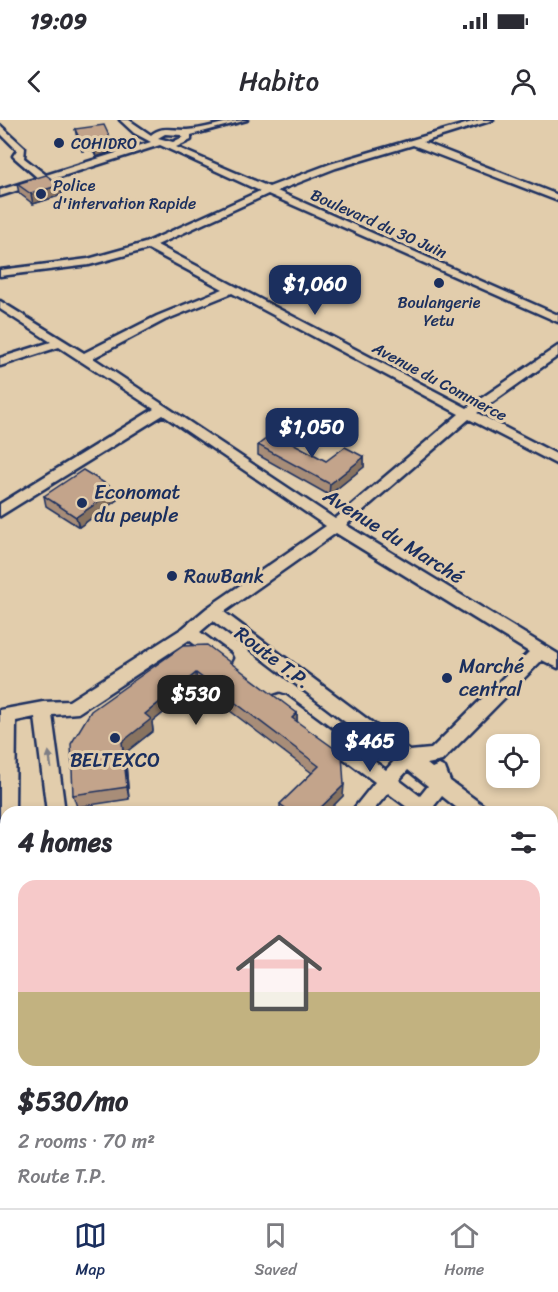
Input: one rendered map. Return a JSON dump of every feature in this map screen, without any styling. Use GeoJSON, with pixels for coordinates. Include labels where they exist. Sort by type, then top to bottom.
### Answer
{"type":"FeatureCollection","features":[{"type":"Feature","properties":{"kind":"street"},"geometry":{"type":"LineString","coordinates":[[0,193],[158,142],[177,145],[189,120]]}},
{"type":"Feature","properties":{"kind":"street"},"geometry":{"type":"LineString","coordinates":[[127,123],[183,135],[243,120]]}},
{"type":"Feature","properties":{"kind":"street"},"geometry":{"type":"LineString","coordinates":[[0,273],[82,263],[148,246],[268,191],[333,166],[489,120]]}},
{"type":"Feature","properties":{"kind":"street","name":"Boulevard du 30 Juin"},"geometry":{"type":"LineString","coordinates":[[127,123],[158,142],[558,319]]}},
{"type":"Feature","properties":{"kind":"street"},"geometry":{"type":"LineString","coordinates":[[0,128],[22,150],[18,156],[21,160],[45,179]]}},
{"type":"Feature","properties":{"kind":"street"},"geometry":{"type":"LineString","coordinates":[[158,142],[163,131]]}},
{"type":"Feature","properties":{"kind":"street"},"geometry":{"type":"LineString","coordinates":[[183,135],[189,148],[188,154]]}},
{"type":"Feature","properties":{"kind":"street"},"geometry":{"type":"LineString","coordinates":[[413,142],[558,198]]}},
{"type":"Feature","properties":{"kind":"street","name":"Avenue du Commerce"},"geometry":{"type":"LineString","coordinates":[[148,246],[558,461]]}},
{"type":"Feature","properties":{"kind":"street"},"geometry":{"type":"LineString","coordinates":[[84,358],[161,318],[232,289]]}},
{"type":"Feature","properties":{"kind":"street","name":"Avenue du Marché"},"geometry":{"type":"LineString","coordinates":[[0,304],[163,409],[336,526],[558,662]]}},
{"type":"Feature","properties":{"kind":"street"},"geometry":{"type":"LineString","coordinates":[[0,362],[61,343]]}},
{"type":"Feature","properties":{"kind":"street"},"geometry":{"type":"LineString","coordinates":[[4,806],[4,716],[43,709],[72,708],[189,632],[213,612],[336,526],[467,414],[558,350]]}},
{"type":"Feature","properties":{"kind":"street"},"geometry":{"type":"LineString","coordinates":[[0,511],[163,409]]}},
{"type":"Feature","properties":{"kind":"street","name":"Route T.P."},"geometry":{"type":"LineString","coordinates":[[213,612],[470,806]]}},
{"type":"Feature","properties":{"kind":"street","name":"Route T.P."},"geometry":{"type":"LineString","coordinates":[[189,632],[236,667]]}},
{"type":"Feature","properties":{"kind":"street"},"geometry":{"type":"LineString","coordinates":[[365,806],[407,759],[436,756],[541,651]]}},
{"type":"Feature","properties":{"kind":"street","name":"Route T.P."},"geometry":{"type":"LineString","coordinates":[[264,689],[418,806]]}},
{"type":"Feature","properties":{"kind":"street"},"geometry":{"type":"LineString","coordinates":[[43,709],[55,806]]}},
{"type":"Feature","properties":{"kind":"street"},"geometry":{"type":"LineString","coordinates":[[426,806],[441,783],[436,756]]}},
{"type":"Feature","properties":{"kind":"building"},"geometry":{"type":"Polygon","coordinates":[[[104,125],[112,142],[94,148],[91,140],[81,142],[75,129],[104,125]]]}},
{"type":"Feature","properties":{"kind":"building"},"geometry":{"type":"Polygon","coordinates":[[[46,175],[60,185],[31,194],[17,184],[46,175]]]}},
{"type":"Feature","properties":{"kind":"building"},"geometry":{"type":"Polygon","coordinates":[[[274,433],[326,461],[345,447],[364,457],[330,484],[258,445],[274,433]]]}},
{"type":"Feature","properties":{"kind":"building","name":"Economat du peuple"},"geometry":{"type":"Polygon","coordinates":[[[83,470],[116,490],[76,517],[44,496],[83,470]]]}},
{"type":"Feature","properties":{"kind":"building"},"geometry":{"type":"Polygon","coordinates":[[[207,645],[297,713],[292,718],[342,754],[344,785],[322,806],[283,806],[280,804],[319,766],[196,673],[145,714],[151,719],[122,742],[127,787],[73,795],[71,744],[91,711],[183,646],[207,645]]]}},
{"type":"Feature","properties":{"kind":"place","name":"COHIDRO"},"geometry":{"type":"Point","coordinates":[59,143]}},
{"type":"Feature","properties":{"kind":"place","name":"Police d'intervation Rapide"},"geometry":{"type":"Point","coordinates":[41,194]}},
{"type":"Feature","properties":{"kind":"place","name":"Boulangerie Yetu"},"geometry":{"type":"Point","coordinates":[439,283]}},
{"type":"Feature","properties":{"kind":"place","name":"Economat du peuple"},"geometry":{"type":"Point","coordinates":[82,503]}},
{"type":"Feature","properties":{"kind":"place","name":"RawBank"},"geometry":{"type":"Point","coordinates":[172,576]}},
{"type":"Feature","properties":{"kind":"place","name":"Marché central"},"geometry":{"type":"Point","coordinates":[447,678]}},
{"type":"Feature","properties":{"kind":"place","name":"BELTEXCO"},"geometry":{"type":"Point","coordinates":[115,738]}}]}
